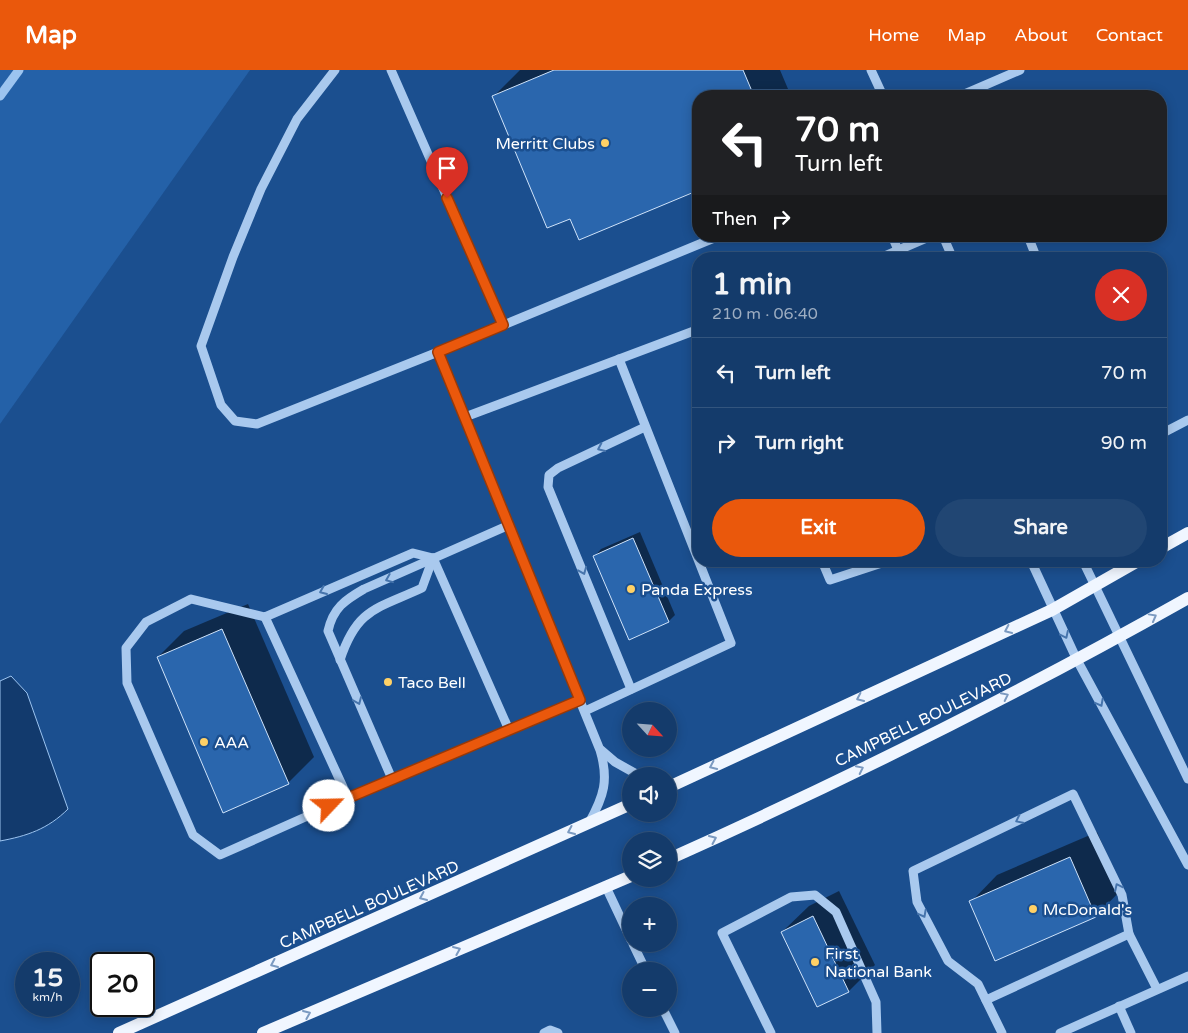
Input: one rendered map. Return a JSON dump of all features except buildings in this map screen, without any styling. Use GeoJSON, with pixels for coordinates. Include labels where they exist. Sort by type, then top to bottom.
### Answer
{"type":"FeatureCollection","features":[{"type":"Feature","properties":{"kind":"main road"},"geometry":{"type":"LineString","coordinates":[[1167,545],[1188,533]]}},
{"type":"Feature","properties":{"kind":"main road"},"geometry":{"type":"LineString","coordinates":[[677,781],[1052,610],[1128,567]]}},
{"type":"Feature","properties":{"kind":"main road","name":"CAMPBELL BOULEVARD"},"geometry":{"type":"LineString","coordinates":[[677,855],[759,818],[1077,660],[1188,598]]}},
{"type":"Feature","properties":{"kind":"main road","name":"CAMPBELL BOULEVARD"},"geometry":{"type":"LineString","coordinates":[[119,1033],[622,808]]}},
{"type":"Feature","properties":{"kind":"main road"},"geometry":{"type":"LineString","coordinates":[[264,1033],[622,880]]}},
{"type":"Feature","properties":{"kind":"lane"},"geometry":{"type":"LineString","coordinates":[[335,70],[297,120],[261,189],[233,257],[201,346],[221,405],[235,421],[257,424],[438,352],[704,242]]}},
{"type":"Feature","properties":{"kind":"lane"},"geometry":{"type":"LineString","coordinates":[[391,70],[503,325]]}},
{"type":"Feature","properties":{"kind":"lane"},"geometry":{"type":"LineString","coordinates":[[871,70],[879,90]]}},
{"type":"Feature","properties":{"kind":"lane"},"geometry":{"type":"LineString","coordinates":[[978,90],[1020,70]]}},
{"type":"Feature","properties":{"kind":"lane"},"geometry":{"type":"LineString","coordinates":[[905,252],[921,242]]}},
{"type":"Feature","properties":{"kind":"lane"},"geometry":{"type":"LineString","coordinates":[[465,417],[692,332]]}},
{"type":"Feature","properties":{"kind":"lane"},"geometry":{"type":"LineString","coordinates":[[438,352],[600,750],[605,767],[604,793],[589,823]]}},
{"type":"Feature","properties":{"kind":"lane"},"geometry":{"type":"LineString","coordinates":[[619,359],[692,545]]}},
{"type":"Feature","properties":{"kind":"lane"},"geometry":{"type":"LineString","coordinates":[[1167,431],[1188,420]]}},
{"type":"Feature","properties":{"kind":"lane"},"geometry":{"type":"LineString","coordinates":[[631,689],[548,487],[549,475],[558,468],[645,427]]}},
{"type":"Feature","properties":{"kind":"lane"},"geometry":{"type":"LineString","coordinates":[[392,779],[328,631],[332,616],[344,600],[509,525]]}},
{"type":"Feature","properties":{"kind":"lane"},"geometry":{"type":"LineString","coordinates":[[433,558],[413,553],[265,617],[191,599],[146,622],[126,648],[126,684],[193,835],[220,855],[392,779],[580,700]]}},
{"type":"Feature","properties":{"kind":"lane"},"geometry":{"type":"LineString","coordinates":[[340,660],[355,625],[368,613],[422,588],[433,558]]}},
{"type":"Feature","properties":{"kind":"lane"},"geometry":{"type":"LineString","coordinates":[[433,558],[509,730]]}},
{"type":"Feature","properties":{"kind":"lane"},"geometry":{"type":"LineString","coordinates":[[585,711],[731,643],[701,567]]}},
{"type":"Feature","properties":{"kind":"lane"},"geometry":{"type":"LineString","coordinates":[[825,567],[830,580],[870,567]]}},
{"type":"Feature","properties":{"kind":"lane"},"geometry":{"type":"LineString","coordinates":[[1034,567],[1077,660],[1188,865]]}},
{"type":"Feature","properties":{"kind":"lane"},"geometry":{"type":"LineString","coordinates":[[1085,567],[1093,587],[1188,779]]}},
{"type":"Feature","properties":{"kind":"lane"},"geometry":{"type":"LineString","coordinates":[[265,617],[348,798]]}},
{"type":"Feature","properties":{"kind":"lane"},"geometry":{"type":"LineString","coordinates":[[600,750],[624,767]]}},
{"type":"Feature","properties":{"kind":"lane"},"geometry":{"type":"LineString","coordinates":[[1002,1033],[978,984],[948,961],[917,902],[913,871],[1073,794],[1122,895],[1129,934],[1157,989]]}},
{"type":"Feature","properties":{"kind":"lane"},"geometry":{"type":"LineString","coordinates":[[606,887],[622,921]]}},
{"type":"Feature","properties":{"kind":"lane"},"geometry":{"type":"LineString","coordinates":[[771,1033],[722,933],[791,897],[814,895],[836,912],[876,1002],[877,1033]]}},
{"type":"Feature","properties":{"kind":"lane"},"geometry":{"type":"LineString","coordinates":[[986,1000],[1129,934]]}},
{"type":"Feature","properties":{"kind":"lane"},"geometry":{"type":"LineString","coordinates":[[1060,1033],[1157,989],[1187,978]]}},
{"type":"Feature","properties":{"kind":"lane"},"geometry":{"type":"LineString","coordinates":[[1119,1006],[1131,1033]]}},
{"type":"Feature","properties":{"kind":"lane"},"geometry":{"type":"LineString","coordinates":[[668,1017],[675,1033]]}},
{"type":"Feature","properties":{"kind":"lane"},"geometry":{"type":"LineString","coordinates":[[544,1033],[550,1030],[558,1033]]}},
{"type":"Feature","properties":{"kind":"shaded area"},"geometry":{"type":"Polygon","coordinates":[[[0,70],[250,70],[0,424],[0,70]]]}},
{"type":"Feature","properties":{"kind":"shaded area"},"geometry":{"type":"Polygon","coordinates":[[[11,676],[27,693],[68,809],[53,822],[37,831],[0,841],[0,681],[11,676]]]}},
{"type":"Feature","properties":{"kind":"waterway"},"geometry":{"type":"LineString","coordinates":[[0,96],[19,70]]}},
{"type":"Feature","properties":{"kind":"place","name":"Merritt Clubs"},"geometry":{"type":"Point","coordinates":[605,143]}},
{"type":"Feature","properties":{"kind":"place","name":"Panda Express"},"geometry":{"type":"Point","coordinates":[631,589]}},
{"type":"Feature","properties":{"kind":"place","name":"Taco Bell"},"geometry":{"type":"Point","coordinates":[388,682]}},
{"type":"Feature","properties":{"kind":"place","name":"AAA"},"geometry":{"type":"Point","coordinates":[204,742]}},
{"type":"Feature","properties":{"kind":"place","name":"McDonald's"},"geometry":{"type":"Point","coordinates":[1033,909]}},
{"type":"Feature","properties":{"kind":"place","name":"First National Bank"},"geometry":{"type":"Point","coordinates":[815,962]}},
{"type":"Feature","properties":{"kind":"route"},"geometry":{"type":"LineString","coordinates":[[329,806],[580,700],[438,352],[503,325],[447,198]]}}]}
